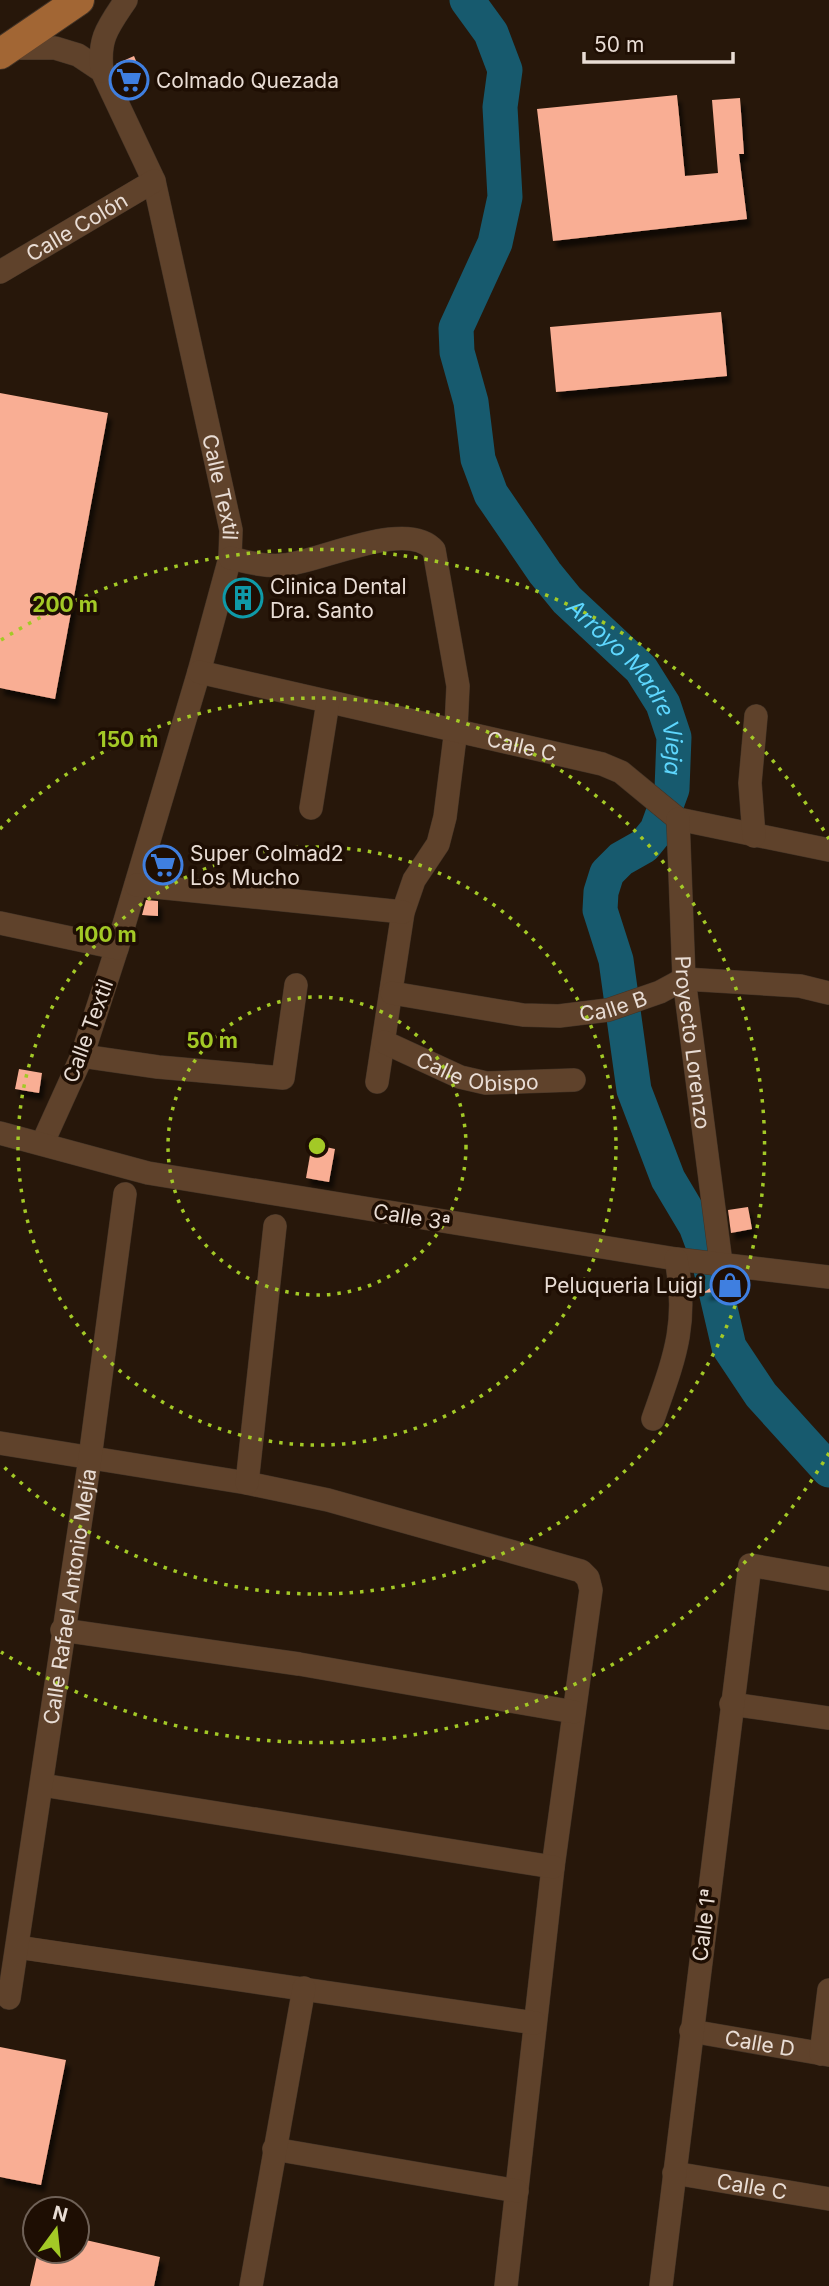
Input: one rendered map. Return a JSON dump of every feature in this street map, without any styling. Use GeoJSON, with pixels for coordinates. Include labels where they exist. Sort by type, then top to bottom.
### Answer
{"type":"FeatureCollection","features":[{"type":"Feature","properties":{"kind":"main road"},"geometry":{"type":"LineString","coordinates":[[6,51],[79,0]]}},
{"type":"Feature","properties":{"kind":"street","name":"Calle Textil"},"geometry":{"type":"LineString","coordinates":[[43,1142],[82,1056],[117,948],[230,558],[231,530],[154,181],[102,71],[100,49],[104,34],[126,0]]}},
{"type":"Feature","properties":{"kind":"street"},"geometry":{"type":"LineString","coordinates":[[6,51],[55,48],[78,55],[102,71]]}},
{"type":"Feature","properties":{"kind":"street","name":"Calle Colón"},"geometry":{"type":"LineString","coordinates":[[0,272],[154,181]]}},
{"type":"Feature","properties":{"kind":"street"},"geometry":{"type":"LineString","coordinates":[[230,558],[285,565],[395,539],[415,538],[426,541],[434,550],[458,685],[456,729],[445,817],[438,844],[414,880],[403,912],[377,1082]]}},
{"type":"Feature","properties":{"kind":"street","name":"Calle C"},"geometry":{"type":"LineString","coordinates":[[199,671],[602,764],[621,772],[678,819],[829,850]]}},
{"type":"Feature","properties":{"kind":"street"},"geometry":{"type":"LineString","coordinates":[[311,808],[328,702]]}},
{"type":"Feature","properties":{"kind":"street"},"geometry":{"type":"LineString","coordinates":[[754,836],[750,783],[756,716]]}},
{"type":"Feature","properties":{"kind":"street","name":"Proyecto Lorenzo"},"geometry":{"type":"LineString","coordinates":[[678,819],[684,979],[721,1262]]}},
{"type":"Feature","properties":{"kind":"street"},"geometry":{"type":"LineString","coordinates":[[136,885],[403,912]]}},
{"type":"Feature","properties":{"kind":"street"},"geometry":{"type":"LineString","coordinates":[[0,923],[117,948]]}},
{"type":"Feature","properties":{"kind":"street","name":"Calle B"},"geometry":{"type":"LineString","coordinates":[[392,993],[523,1015],[559,1016],[608,1010],[634,1002],[684,979],[800,986],[829,993]]}},
{"type":"Feature","properties":{"kind":"street"},"geometry":{"type":"LineString","coordinates":[[82,1056],[158,1067],[283,1078],[296,985]]}},
{"type":"Feature","properties":{"kind":"street","name":"Calle Obispo"},"geometry":{"type":"LineString","coordinates":[[384,1042],[460,1077],[486,1083],[574,1080]]}},
{"type":"Feature","properties":{"kind":"street","name":"Calle 3ª"},"geometry":{"type":"LineString","coordinates":[[0,1133],[43,1142],[148,1173],[682,1260],[721,1262],[829,1278]]}},
{"type":"Feature","properties":{"kind":"street","name":"Calle Rafael Antonio Mejía"},"geometry":{"type":"LineString","coordinates":[[9,1998],[42,1785],[62,1630],[90,1458],[125,1194]]}},
{"type":"Feature","properties":{"kind":"street"},"geometry":{"type":"LineString","coordinates":[[247,1483],[275,1226]]}},
{"type":"Feature","properties":{"kind":"street"},"geometry":{"type":"LineString","coordinates":[[653,1419],[680,1337],[683,1311],[682,1260]]}},
{"type":"Feature","properties":{"kind":"street"},"geometry":{"type":"LineString","coordinates":[[0,1443],[247,1483],[328,1500],[581,1571],[588,1578],[591,1590],[553,1867],[506,2286]]}},
{"type":"Feature","properties":{"kind":"street","name":"Calle 1ª"},"geometry":{"type":"LineString","coordinates":[[661,2286],[750,1565],[829,1579]]}},
{"type":"Feature","properties":{"kind":"street"},"geometry":{"type":"LineString","coordinates":[[62,1630],[299,1664],[574,1712]]}},
{"type":"Feature","properties":{"kind":"street"},"geometry":{"type":"LineString","coordinates":[[731,1704],[829,1718]]}},
{"type":"Feature","properties":{"kind":"street"},"geometry":{"type":"LineString","coordinates":[[42,1785],[553,1867]]}},
{"type":"Feature","properties":{"kind":"street"},"geometry":{"type":"LineString","coordinates":[[17,1947],[535,2023]]}},
{"type":"Feature","properties":{"kind":"street"},"geometry":{"type":"LineString","coordinates":[[251,2286],[304,1988]]}},
{"type":"Feature","properties":{"kind":"street"},"geometry":{"type":"LineString","coordinates":[[825,2054],[829,1990]]}},
{"type":"Feature","properties":{"kind":"street","name":"Calle D"},"geometry":{"type":"LineString","coordinates":[[691,2031],[825,2054]]}},
{"type":"Feature","properties":{"kind":"street"},"geometry":{"type":"LineString","coordinates":[[274,2149],[517,2192]]}},
{"type":"Feature","properties":{"kind":"street","name":"Calle C"},"geometry":{"type":"LineString","coordinates":[[674,2173],[829,2199]]}},
{"type":"Feature","properties":{"kind":"building"},"geometry":{"type":"Polygon","coordinates":[[[134,56],[145,82],[127,90],[116,64],[134,56]]]}},
{"type":"Feature","properties":{"kind":"building"},"geometry":{"type":"Polygon","coordinates":[[[677,95],[685,176],[718,173],[712,100],[740,98],[744,154],[739,154],[747,219],[553,241],[537,109],[677,95]]]}},
{"type":"Feature","properties":{"kind":"building"},"geometry":{"type":"Polygon","coordinates":[[[721,312],[727,376],[556,392],[550,327],[721,312]]]}},
{"type":"Feature","properties":{"kind":"building"},"geometry":{"type":"Polygon","coordinates":[[[0,393],[108,413],[55,699],[0,688],[0,393]]]}},
{"type":"Feature","properties":{"kind":"building","name":"Super Colmad2 Los Mucho"},"geometry":{"type":"Polygon","coordinates":[[[159,855],[174,858],[171,874],[154,872],[159,855]]]}},
{"type":"Feature","properties":{"kind":"building"},"geometry":{"type":"Polygon","coordinates":[[[146,900],[158,901],[158,916],[142,915],[146,900]]]}},
{"type":"Feature","properties":{"kind":"building"},"geometry":{"type":"Polygon","coordinates":[[[19,1069],[42,1073],[39,1093],[15,1089],[19,1069]]]}},
{"type":"Feature","properties":{"kind":"building"},"geometry":{"type":"Polygon","coordinates":[[[312,1144],[335,1149],[329,1182],[306,1178],[312,1144]]]}},
{"type":"Feature","properties":{"kind":"building"},"geometry":{"type":"Polygon","coordinates":[[[748,1207],[752,1229],[731,1233],[728,1210],[748,1207]]]}},
{"type":"Feature","properties":{"kind":"building"},"geometry":{"type":"Polygon","coordinates":[[[723,1279],[737,1280],[738,1290],[703,1293],[723,1279]]]}},
{"type":"Feature","properties":{"kind":"building"},"geometry":{"type":"Polygon","coordinates":[[[0,2047],[66,2060],[41,2185],[0,2177],[0,2047]]]}},
{"type":"Feature","properties":{"kind":"building"},"geometry":{"type":"Polygon","coordinates":[[[91,2241],[160,2257],[154,2286],[30,2286],[35,2265],[91,2265],[91,2241]]]}},
{"type":"Feature","properties":{"kind":"waterway","name":"Arroyo Madre Vieja"},"geometry":{"type":"LineString","coordinates":[[467,0],[491,33],[505,70],[500,107],[505,197],[495,243],[456,328],[457,352],[471,402],[478,459],[491,494],[545,573],[567,600],[641,669],[663,704],[674,737],[672,789],[657,830],[644,846],[621,859],[607,873],[601,892],[600,910],[616,960],[634,1090],[668,1179],[696,1226],[709,1261],[729,1347],[761,1395],[829,1470]]}},
{"type":"Feature","properties":{"kind":"place","name":"Colmado Quezada"},"geometry":{"type":"Point","coordinates":[129,80]}},
{"type":"Feature","properties":{"kind":"place","name":"Clinica Dental Dra. Santo"},"geometry":{"type":"Point","coordinates":[243,598]}},
{"type":"Feature","properties":{"kind":"place","name":"Super Colmad2 Los Mucho"},"geometry":{"type":"Point","coordinates":[163,865]}},
{"type":"Feature","properties":{"kind":"place","name":"Peluqueria Luigi"},"geometry":{"type":"Point","coordinates":[730,1285]}}]}
